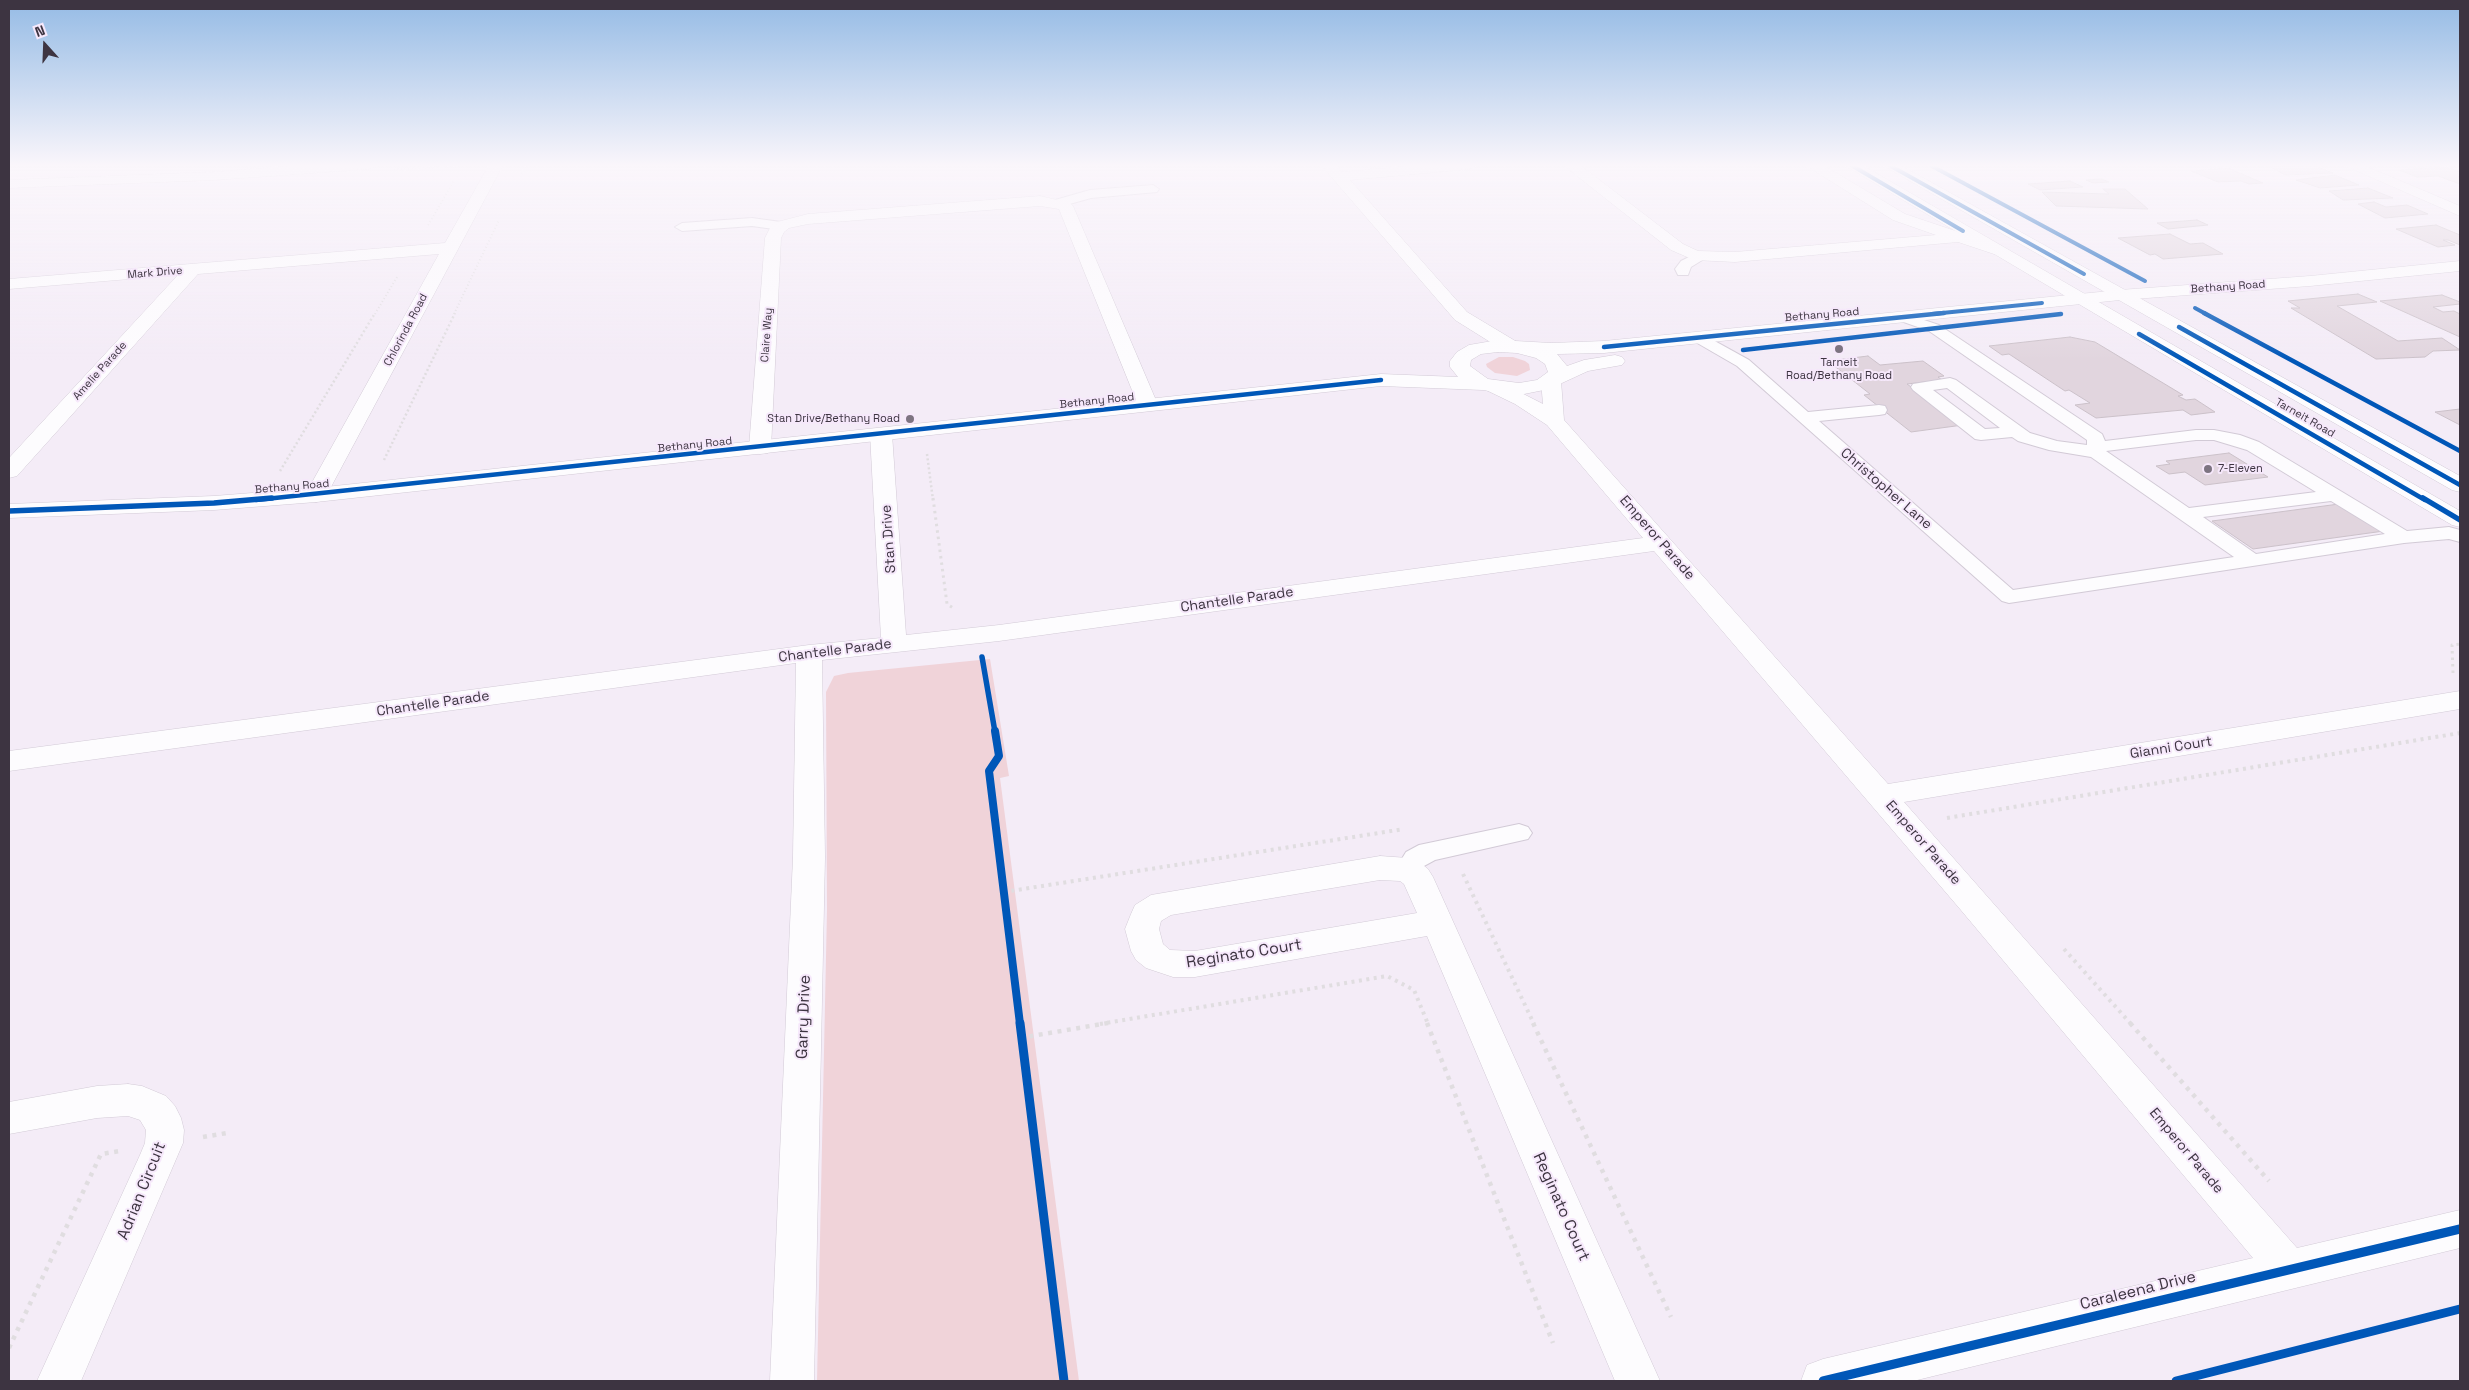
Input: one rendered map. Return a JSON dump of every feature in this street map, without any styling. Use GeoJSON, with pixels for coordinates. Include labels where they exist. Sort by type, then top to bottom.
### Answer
{"type":"FeatureCollection","features":[{"type":"Feature","properties":{"kind":"street","name":"Chlorinda Road"},"geometry":{"type":"LineString","coordinates":[[316,495],[460,230]]}},
{"type":"Feature","properties":{"kind":"street","name":"Claire Way"},"geometry":{"type":"LineString","coordinates":[[760,448],[773,238],[777,230]]}},
{"type":"Feature","properties":{"kind":"street"},"geometry":{"type":"LineString","coordinates":[[1076,230],[1148,406]]}},
{"type":"Feature","properties":{"kind":"street"},"geometry":{"type":"LineString","coordinates":[[1385,230],[1460,316],[1514,346],[1543,354],[1552,360],[1557,366],[1558,372],[1553,380],[1554,420]]}},
{"type":"Feature","properties":{"kind":"street"},"geometry":{"type":"LineString","coordinates":[[1656,230],[1677,246],[1699,256],[1735,257],[1956,238]]}},
{"type":"Feature","properties":{"kind":"street"},"geometry":{"type":"LineString","coordinates":[[1905,242],[1923,237],[1934,230]]}},
{"type":"Feature","properties":{"kind":"street","name":"Tarneit Road"},"geometry":{"type":"LineString","coordinates":[[1934,230],[1994,249]]}},
{"type":"Feature","properties":{"kind":"street","name":"Tarneit Road"},"geometry":{"type":"LineString","coordinates":[[1961,230],[2460,520]]}},
{"type":"Feature","properties":{"kind":"street","name":"Tarneit Road"},"geometry":{"type":"LineString","coordinates":[[2004,230],[2460,485]]}},
{"type":"Feature","properties":{"kind":"street","name":"Mark Drive"},"geometry":{"type":"LineString","coordinates":[[9,284],[450,248]]}},
{"type":"Feature","properties":{"kind":"street","name":"Bethany Road"},"geometry":{"type":"LineString","coordinates":[[1381,380],[1531,388],[1553,380],[1570,370],[1598,363],[1717,353],[2140,305],[2310,282],[2460,266]]}},
{"type":"Feature","properties":{"kind":"street","name":"Amelie Parade"},"geometry":{"type":"LineString","coordinates":[[9,471],[192,270]]}},
{"type":"Feature","properties":{"kind":"street","name":"Bethany Road"},"geometry":{"type":"LineString","coordinates":[[9,511],[205,503],[316,495],[1148,406],[1381,380],[1437,368],[1486,347],[1597,348],[2120,295],[2310,282]]}},
{"type":"Feature","properties":{"kind":"street"},"geometry":{"type":"LineString","coordinates":[[1460,316],[1468,338],[1466,354],[1460,361],[1460,367],[1472,379],[1488,385]]}},
{"type":"Feature","properties":{"kind":"street","name":"Emperor Parade"},"geometry":{"type":"LineString","coordinates":[[1488,385],[1522,400],[1554,420],[1881,795],[2288,1269]]}},
{"type":"Feature","properties":{"kind":"street","name":"Stan Drive"},"geometry":{"type":"LineString","coordinates":[[881,434],[894,644]]}},
{"type":"Feature","properties":{"kind":"street","name":"Chantelle Parade"},"geometry":{"type":"LineString","coordinates":[[9,761],[809,653],[1009,631],[1661,542]]}},
{"type":"Feature","properties":{"kind":"street","name":"Garry Drive"},"geometry":{"type":"LineString","coordinates":[[792,1381],[809,857],[809,653]]}},
{"type":"Feature","properties":{"kind":"street","name":"Gianni Court"},"geometry":{"type":"LineString","coordinates":[[1881,795],[2460,700]]}},
{"type":"Feature","properties":{"kind":"street","name":"Reginato Court"},"geometry":{"type":"LineString","coordinates":[[1437,922],[1195,964],[1173,964],[1158,959],[1148,951],[1143,939],[1142,929],[1147,914],[1163,904],[1380,868],[1408,870],[1417,877],[1437,922],[1638,1381]]}},
{"type":"Feature","properties":{"kind":"street","name":"Adrian Circuit"},"geometry":{"type":"LineString","coordinates":[[9,1118],[97,1102],[128,1100],[142,1102],[153,1108],[162,1118],[165,1130],[164,1143],[159,1155],[59,1381]]}},
{"type":"Feature","properties":{"kind":"street","name":"Caraleena Drive"},"geometry":{"type":"LineString","coordinates":[[1823,1381],[2460,1228]]}},
{"type":"Feature","properties":{"kind":"lane"},"geometry":{"type":"LineString","coordinates":[[1683,272],[1682,269],[1686,264],[1699,256]]}},
{"type":"Feature","properties":{"kind":"lane"},"geometry":{"type":"LineString","coordinates":[[1903,317],[1934,328],[2096,438],[2096,449]]}},
{"type":"Feature","properties":{"kind":"lane","name":"Christopher Lane"},"geometry":{"type":"LineString","coordinates":[[1697,337],[1717,353],[1724,365],[1762,381],[2009,597],[2252,560]]}},
{"type":"Feature","properties":{"kind":"lane"},"geometry":{"type":"LineString","coordinates":[[2016,431],[1981,435],[1919,386],[1950,384],[2016,431],[2024,437],[2055,446],[2096,449],[2214,435],[2253,446],[2404,536]]}},
{"type":"Feature","properties":{"kind":"lane"},"geometry":{"type":"LineString","coordinates":[[1805,417],[1879,410]]}},
{"type":"Feature","properties":{"kind":"lane"},"geometry":{"type":"LineString","coordinates":[[2096,449],[2252,560],[2404,536],[2449,533],[2460,536]]}},
{"type":"Feature","properties":{"kind":"lane"},"geometry":{"type":"LineString","coordinates":[[2186,514],[2334,495]]}},
{"type":"Feature","properties":{"kind":"lane"},"geometry":{"type":"LineString","coordinates":[[1408,870],[1415,859],[1428,852],[1519,833]]}},
{"type":"Feature","properties":{"kind":"path"},"geometry":{"type":"LineString","coordinates":[[380,468],[494,230]]}},
{"type":"Feature","properties":{"kind":"path"},"geometry":{"type":"LineString","coordinates":[[278,473],[283,468],[412,251]]}},
{"type":"Feature","properties":{"kind":"path"},"geometry":{"type":"LineString","coordinates":[[927,450],[947,604],[958,610]]}},
{"type":"Feature","properties":{"kind":"path"},"geometry":{"type":"LineString","coordinates":[[1947,818],[2460,733]]}},
{"type":"Feature","properties":{"kind":"path"},"geometry":{"type":"LineString","coordinates":[[1004,892],[1438,823],[1671,1317]]}},
{"type":"Feature","properties":{"kind":"path"},"geometry":{"type":"LineString","coordinates":[[1002,883],[1005,902]]}},
{"type":"Feature","properties":{"kind":"path"},"geometry":{"type":"LineString","coordinates":[[1020,1038],[1387,976],[1414,990],[1554,1343]]}},
{"type":"Feature","properties":{"kind":"path"},"geometry":{"type":"LineString","coordinates":[[1019,1028],[1022,1048]]}},
{"type":"Feature","properties":{"kind":"shaded area"},"geometry":{"type":"Polygon","coordinates":[[[1499,357],[1513,357],[1525,361],[1529,364],[1530,370],[1517,376],[1495,373],[1486,364],[1499,357]]]}},
{"type":"Feature","properties":{"kind":"shaded area"},"geometry":{"type":"Polygon","coordinates":[[[990,659],[1009,776],[1000,778],[1079,1381],[817,1381],[827,910],[826,692],[834,676],[848,673],[990,659]]]}},
{"type":"Feature","properties":{"kind":"building"},"geometry":{"type":"Polygon","coordinates":[[[2398,230],[2448,230],[2460,235],[2460,245],[2443,240],[2455,245],[2438,247],[2398,230]]]}},
{"type":"Feature","properties":{"kind":"building"},"geometry":{"type":"Polygon","coordinates":[[[2170,234],[2190,244],[2203,243],[2223,254],[2163,259],[2155,254],[2150,255],[2118,238],[2170,234]]]}},
{"type":"Feature","properties":{"kind":"building"},"geometry":{"type":"Polygon","coordinates":[[[2358,294],[2377,302],[2337,306],[2398,341],[2442,338],[2460,350],[2433,351],[2425,357],[2376,359],[2291,308],[2300,308],[2288,301],[2358,294]]]}},
{"type":"Feature","properties":{"kind":"building"},"geometry":{"type":"Polygon","coordinates":[[[2442,295],[2460,302],[2460,304],[2433,307],[2443,312],[2454,311],[2460,314],[2460,337],[2380,301],[2442,295]]]}},
{"type":"Feature","properties":{"kind":"building"},"geometry":{"type":"Polygon","coordinates":[[[2070,337],[2095,342],[2183,395],[2178,396],[2186,400],[2195,399],[2215,412],[2191,415],[2183,410],[2096,418],[2075,405],[2090,403],[2069,390],[2065,391],[2009,354],[2002,355],[1989,346],[2070,337]]]}},
{"type":"Feature","properties":{"kind":"building"},"geometry":{"type":"Polygon","coordinates":[[[1868,356],[1880,365],[1923,361],[1944,376],[1938,377],[1942,380],[1907,384],[1963,425],[1911,432],[1864,395],[1870,394],[1828,361],[1868,356]]]}},
{"type":"Feature","properties":{"kind":"building"},"geometry":{"type":"Polygon","coordinates":[[[2460,409],[2460,425],[2435,412],[2460,409]]]}},
{"type":"Feature","properties":{"kind":"building","name":"7-Eleven"},"geometry":{"type":"Polygon","coordinates":[[[2229,453],[2268,477],[2205,485],[2185,472],[2169,474],[2156,466],[2170,464],[2166,461],[2229,453]]]}},
{"type":"Feature","properties":{"kind":"building"},"geometry":{"type":"Polygon","coordinates":[[[2339,504],[2384,531],[2253,549],[2212,521],[2339,504]]]}},
{"type":"Feature","properties":{"kind":"cycle path"},"geometry":{"type":"LineString","coordinates":[[2005,230],[2084,274]]}},
{"type":"Feature","properties":{"kind":"cycle path"},"geometry":{"type":"LineString","coordinates":[[2050,230],[2145,281]]}},
{"type":"Feature","properties":{"kind":"cycle path"},"geometry":{"type":"LineString","coordinates":[[1604,347],[2042,303]]}},
{"type":"Feature","properties":{"kind":"cycle path"},"geometry":{"type":"LineString","coordinates":[[2195,308],[2460,451]]}},
{"type":"Feature","properties":{"kind":"cycle path"},"geometry":{"type":"LineString","coordinates":[[1743,350],[2061,314]]}},
{"type":"Feature","properties":{"kind":"cycle path"},"geometry":{"type":"LineString","coordinates":[[2179,327],[2460,485]]}},
{"type":"Feature","properties":{"kind":"cycle path"},"geometry":{"type":"LineString","coordinates":[[2139,334],[2460,520]]}},
{"type":"Feature","properties":{"kind":"cycle path"},"geometry":{"type":"LineString","coordinates":[[9,511],[214,503],[316,495],[1381,380]]}},
{"type":"Feature","properties":{"kind":"cycle path"},"geometry":{"type":"LineString","coordinates":[[982,657],[999,756],[989,771],[1064,1381]]}},
{"type":"Feature","properties":{"kind":"cycle path"},"geometry":{"type":"LineString","coordinates":[[1823,1381],[2460,1229]]}},
{"type":"Feature","properties":{"kind":"cycle path"},"geometry":{"type":"LineString","coordinates":[[2176,1381],[2460,1309]]}},
{"type":"Feature","properties":{"kind":"place","name":"Tarneit Road/Bethany Road"},"geometry":{"type":"Point","coordinates":[1839,349]}},
{"type":"Feature","properties":{"kind":"place","name":"Stan Drive/Bethany Road"},"geometry":{"type":"Point","coordinates":[910,419]}},
{"type":"Feature","properties":{"kind":"place","name":"7-Eleven"},"geometry":{"type":"Point","coordinates":[2208,469]}}]}
